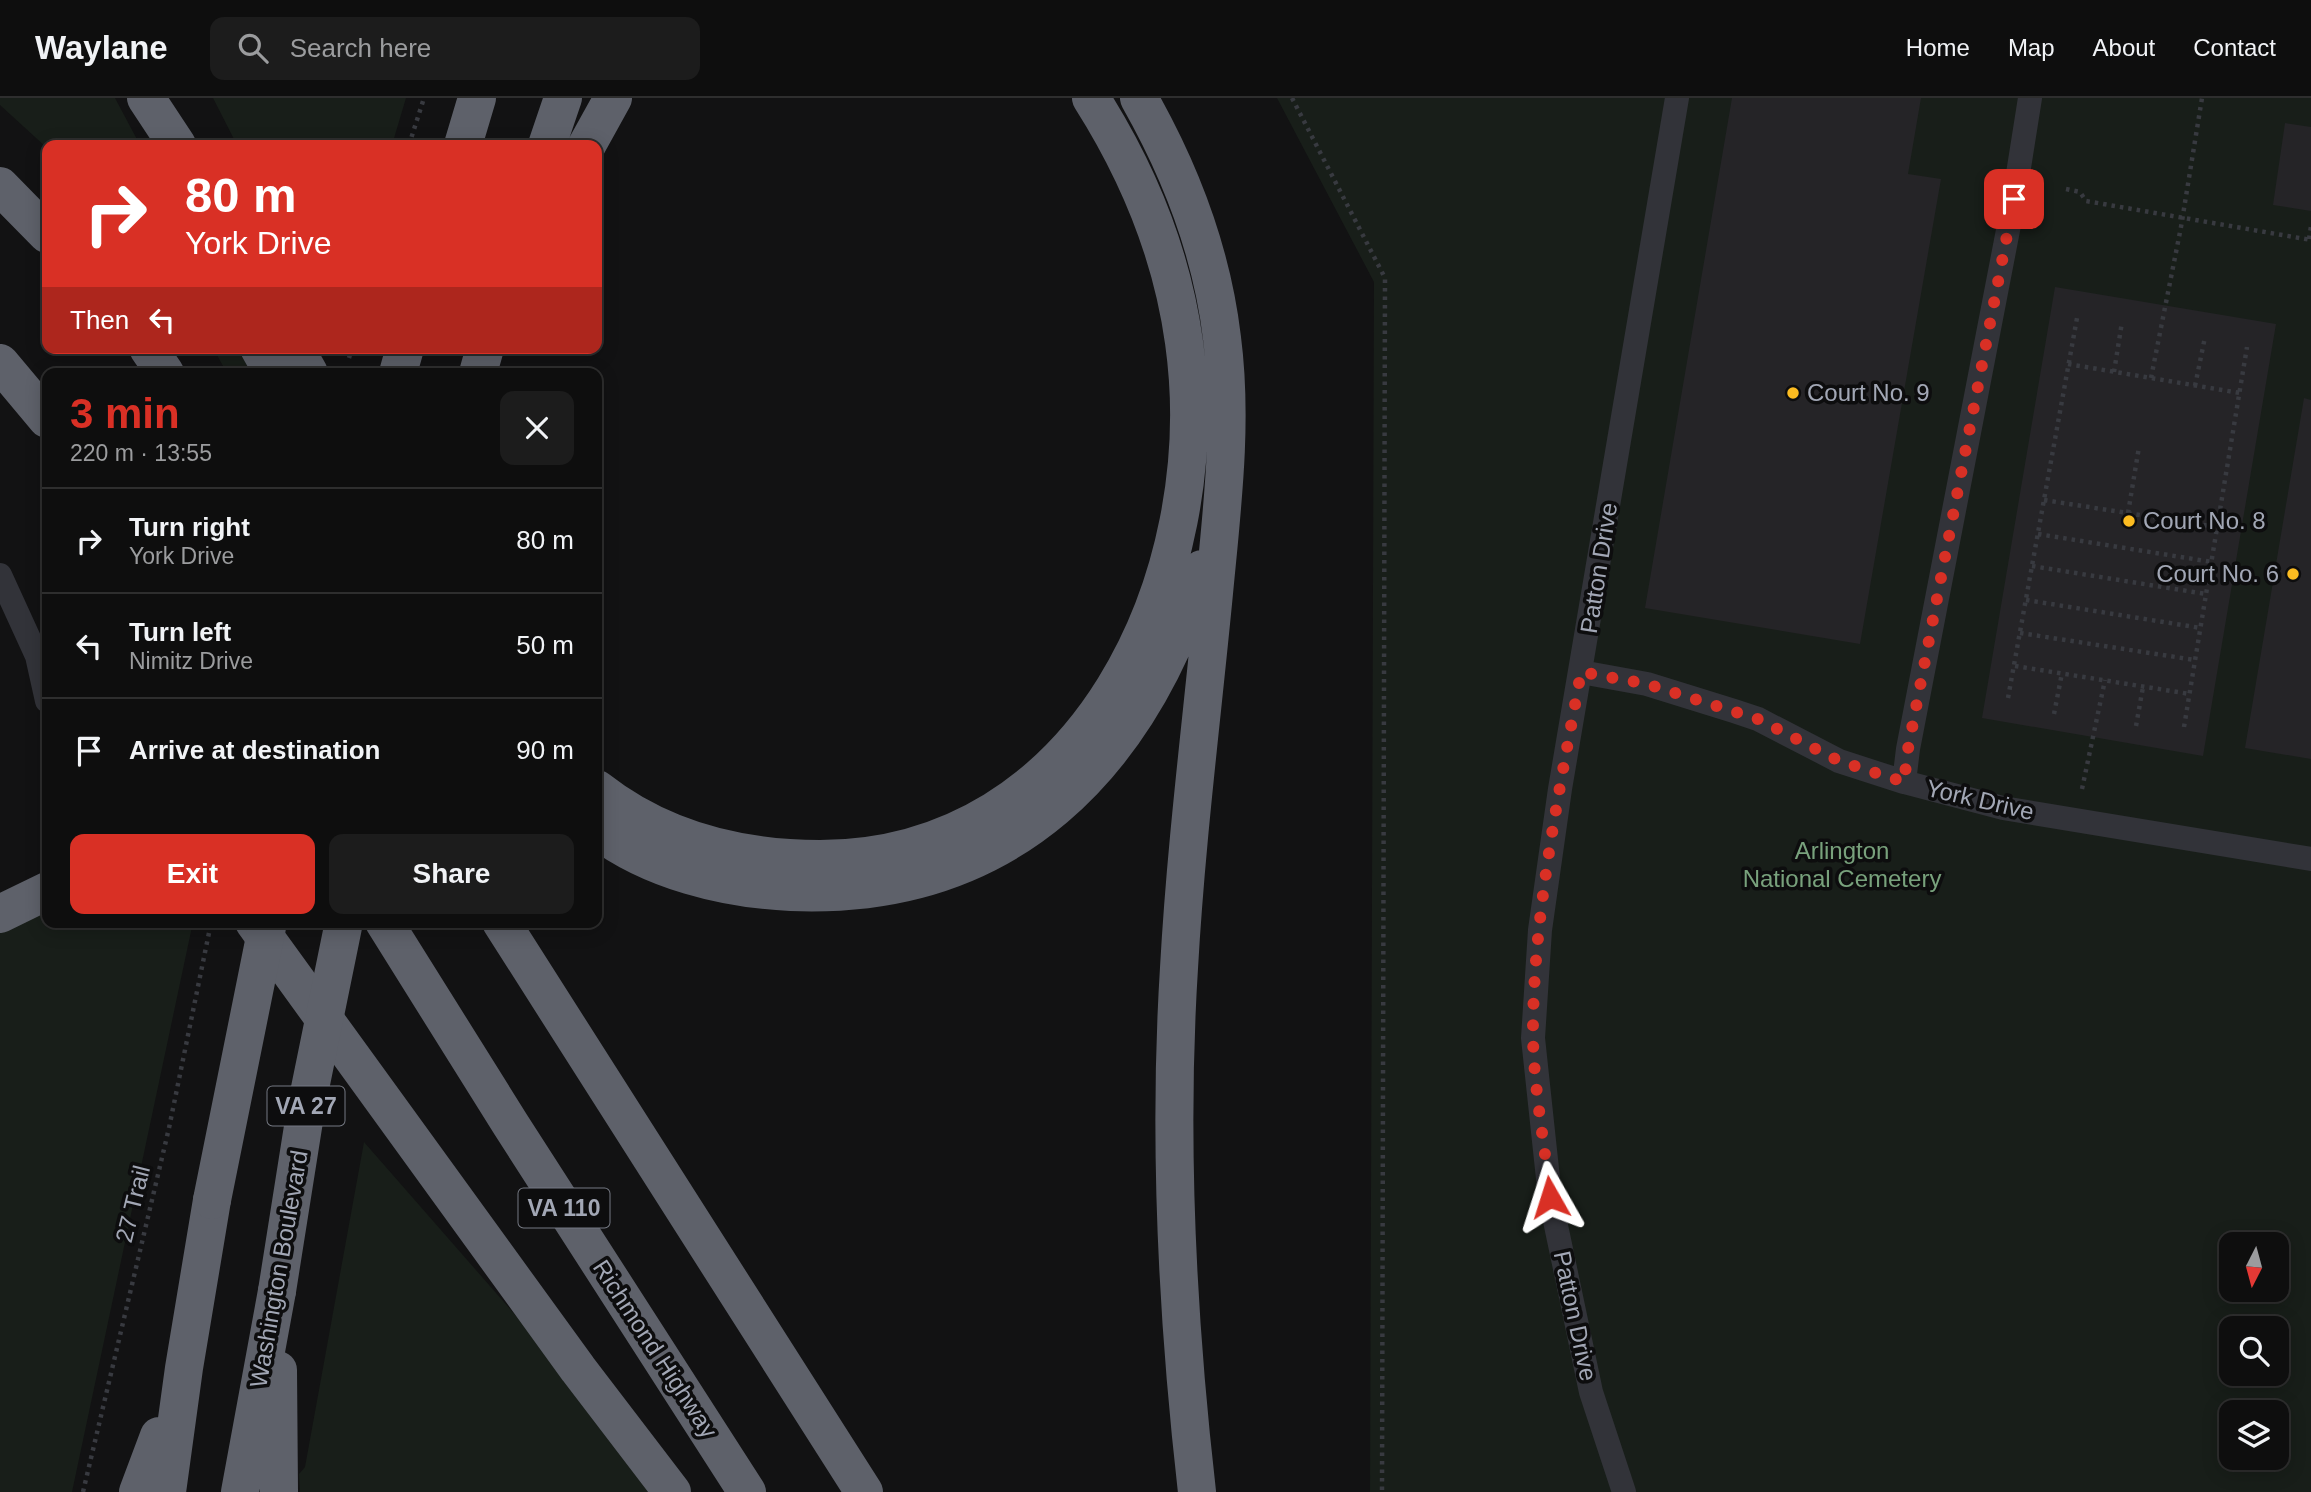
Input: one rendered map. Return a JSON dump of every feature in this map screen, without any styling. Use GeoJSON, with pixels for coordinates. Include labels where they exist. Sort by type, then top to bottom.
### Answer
{"type":"FeatureCollection","features":[{"type":"Feature","properties":{"kind":"highway"},"geometry":{"type":"LineString","coordinates":[[144,98],[160,140]]}},
{"type":"Feature","properties":{"kind":"highway"},"geometry":{"type":"LineString","coordinates":[[144,98],[173,140]]}},
{"type":"Feature","properties":{"kind":"highway"},"geometry":{"type":"LineString","coordinates":[[464,140],[477,98]]}},
{"type":"Feature","properties":{"kind":"highway"},"geometry":{"type":"LineString","coordinates":[[549,140],[563,98]]}},
{"type":"Feature","properties":{"kind":"highway"},"geometry":{"type":"LineString","coordinates":[[590,140],[613,98]]}},
{"type":"Feature","properties":{"kind":"highway"},"geometry":{"type":"LineString","coordinates":[[602,792],[649,822],[723,850],[802,859],[842,859],[882,853],[957,831],[994,813],[1057,764],[1107,704],[1146,626],[1173,543],[1187,465],[1189,384],[1177,298],[1148,204],[1091,98]]}},
{"type":"Feature","properties":{"kind":"highway"},"geometry":{"type":"LineString","coordinates":[[1139,98],[1180,177],[1199,231],[1222,337],[1226,388],[1223,493],[1188,847],[1174,1052],[1175,1238],[1197,1492]]}},
{"type":"Feature","properties":{"kind":"highway"},"geometry":{"type":"LineString","coordinates":[[0,186],[42,229]]}},
{"type":"Feature","properties":{"kind":"highway"},"geometry":{"type":"LineString","coordinates":[[0,363],[42,413]]}},
{"type":"Feature","properties":{"kind":"highway"},"geometry":{"type":"LineString","coordinates":[[602,833],[639,854],[718,883],[758,890],[803,892],[886,887],[928,877],[1010,841],[1044,818],[1079,788],[1127,729],[1155,682],[1191,603],[1223,493]]}},
{"type":"Feature","properties":{"kind":"highway"},"geometry":{"type":"LineString","coordinates":[[0,914],[42,893]]}},
{"type":"Feature","properties":{"kind":"highway"},"geometry":{"type":"LineString","coordinates":[[258,928],[578,1369],[672,1492]]}},
{"type":"Feature","properties":{"kind":"highway","name":"VA 27"},"geometry":{"type":"LineString","coordinates":[[167,1492],[212,1200],[267,928]]}},
{"type":"Feature","properties":{"kind":"highway","name":"Washington Boulevard"},"geometry":{"type":"LineString","coordinates":[[240,1492],[277,1291],[306,1108],[343,928]]}},
{"type":"Feature","properties":{"kind":"highway","name":"Richmond Highway"},"geometry":{"type":"LineString","coordinates":[[388,928],[503,1114],[747,1492]]}},
{"type":"Feature","properties":{"kind":"highway"},"geometry":{"type":"LineString","coordinates":[[505,928],[864,1492]]}},
{"type":"Feature","properties":{"kind":"highway"},"geometry":{"type":"LineString","coordinates":[[277,1291],[279,1492]]}},
{"type":"Feature","properties":{"kind":"highway"},"geometry":{"type":"LineString","coordinates":[[138,1492],[184,1368]]}},
{"type":"Feature","properties":{"kind":"lane","name":"Patton Drive"},"geometry":{"type":"LineString","coordinates":[[1624,1492],[1591,1392],[1550,1197],[1533,1038],[1540,930],[1560,789],[1677,98]]}},
{"type":"Feature","properties":{"kind":"lane"},"geometry":{"type":"LineString","coordinates":[[1904,782],[1908,749],[2009,227],[2030,98]]}},
{"type":"Feature","properties":{"kind":"lane"},"geometry":{"type":"LineString","coordinates":[[0,575],[37,656],[42,678]]}},
{"type":"Feature","properties":{"kind":"lane","name":"York Drive"},"geometry":{"type":"LineString","coordinates":[[1581,672],[1647,684],[1758,719],[1839,761],[1904,782],[2003,807],[2311,859]]}},
{"type":"Feature","properties":{"kind":"path"},"geometry":{"type":"LineString","coordinates":[[411,140],[424,98]]}},
{"type":"Feature","properties":{"kind":"path"},"geometry":{"type":"LineString","coordinates":[[1292,98],[1385,278],[1382,1492]]}},
{"type":"Feature","properties":{"kind":"path"},"geometry":{"type":"LineString","coordinates":[[2151,378],[2202,98]]}},
{"type":"Feature","properties":{"kind":"path"},"geometry":{"type":"LineString","coordinates":[[2066,189],[2080,192],[2086,201],[2310,240],[2311,226]]}},
{"type":"Feature","properties":{"kind":"path"},"geometry":{"type":"LineString","coordinates":[[2008,698],[2077,318]]}},
{"type":"Feature","properties":{"kind":"path"},"geometry":{"type":"LineString","coordinates":[[2114,372],[2122,322]]}},
{"type":"Feature","properties":{"kind":"path"},"geometry":{"type":"LineString","coordinates":[[2195,386],[2205,337]]}},
{"type":"Feature","properties":{"kind":"path"},"geometry":{"type":"LineString","coordinates":[[2185,727],[2247,348]]}},
{"type":"Feature","properties":{"kind":"path"},"geometry":{"type":"LineString","coordinates":[[2068,364],[2240,393]]}},
{"type":"Feature","properties":{"kind":"path"},"geometry":{"type":"LineString","coordinates":[[2128,513],[2139,447]]}},
{"type":"Feature","properties":{"kind":"path"},"geometry":{"type":"LineString","coordinates":[[2044,500],[2217,527]]}},
{"type":"Feature","properties":{"kind":"path"},"geometry":{"type":"LineString","coordinates":[[2038,534],[2212,562]]}},
{"type":"Feature","properties":{"kind":"path"},"geometry":{"type":"LineString","coordinates":[[2032,566],[2206,594]]}},
{"type":"Feature","properties":{"kind":"path"},"geometry":{"type":"LineString","coordinates":[[2026,600],[2201,628]]}},
{"type":"Feature","properties":{"kind":"path"},"geometry":{"type":"LineString","coordinates":[[2020,633],[2195,660]]}},
{"type":"Feature","properties":{"kind":"path"},"geometry":{"type":"LineString","coordinates":[[2014,666],[2190,694]]}},
{"type":"Feature","properties":{"kind":"path"},"geometry":{"type":"LineString","coordinates":[[2054,714],[2062,673]]}},
{"type":"Feature","properties":{"kind":"path"},"geometry":{"type":"LineString","coordinates":[[2074,820],[2105,680]]}},
{"type":"Feature","properties":{"kind":"path"},"geometry":{"type":"LineString","coordinates":[[2136,726],[2143,687]]}},
{"type":"Feature","properties":{"kind":"path","name":"27 Trail"},"geometry":{"type":"LineString","coordinates":[[83,1492],[169,1128],[210,928]]}},
{"type":"Feature","properties":{"kind":"green space"},"geometry":{"type":"Polygon","coordinates":[[[0,98],[115,98],[137,140],[42,140],[42,143],[0,105],[0,98]]]}},
{"type":"Feature","properties":{"kind":"green space"},"geometry":{"type":"Polygon","coordinates":[[[213,98],[406,98],[393,140],[234,140],[213,98]]]}},
{"type":"Feature","properties":{"kind":"green space","name":"Arlington National Cemetery"},"geometry":{"type":"Polygon","coordinates":[[[1277,98],[2311,98],[2311,1492],[1370,1492],[1374,282],[1277,98]]]}},
{"type":"Feature","properties":{"kind":"green space"},"geometry":{"type":"Polygon","coordinates":[[[216,354],[248,354],[255,368],[224,368],[216,354]]]}},
{"type":"Feature","properties":{"kind":"green space"},"geometry":{"type":"Polygon","coordinates":[[[42,911],[42,928],[192,928],[72,1492],[0,1492],[0,932],[42,911]]]}},
{"type":"Feature","properties":{"kind":"green space"},"geometry":{"type":"Polygon","coordinates":[[[364,1142],[670,1492],[300,1492],[299,1474],[305,1467],[364,1142]]]}},
{"type":"Feature","properties":{"kind":"building","name":"Court No. 9"},"geometry":{"type":"Polygon","coordinates":[[[1732,98],[1921,98],[1908,174],[1941,179],[1860,644],[1645,608],[1732,98]]]}},
{"type":"Feature","properties":{"kind":"building"},"geometry":{"type":"Polygon","coordinates":[[[2285,123],[2311,127],[2311,211],[2273,205],[2285,123]]]}},
{"type":"Feature","properties":{"kind":"building","name":"Court No. 8"},"geometry":{"type":"Polygon","coordinates":[[[2055,287],[2276,324],[2203,756],[1982,718],[2055,287]]]}},
{"type":"Feature","properties":{"kind":"building","name":"Court No. 6"},"geometry":{"type":"Polygon","coordinates":[[[2304,398],[2311,400],[2311,759],[2245,748],[2304,398]]]}},
{"type":"Feature","properties":{"kind":"place","name":"Court No. 9"},"geometry":{"type":"Point","coordinates":[1793,393]}},
{"type":"Feature","properties":{"kind":"place","name":"Court No. 8"},"geometry":{"type":"Point","coordinates":[2129,521]}},
{"type":"Feature","properties":{"kind":"place","name":"Court No. 6"},"geometry":{"type":"Point","coordinates":[2293,574]}},
{"type":"Feature","properties":{"kind":"route"},"geometry":{"type":"LineString","coordinates":[[1550,1197],[1533,1038],[1540,930],[1560,789],[1581,672],[1647,684],[1758,719],[1839,761],[1904,782],[1908,749],[2014,199]]}}]}
